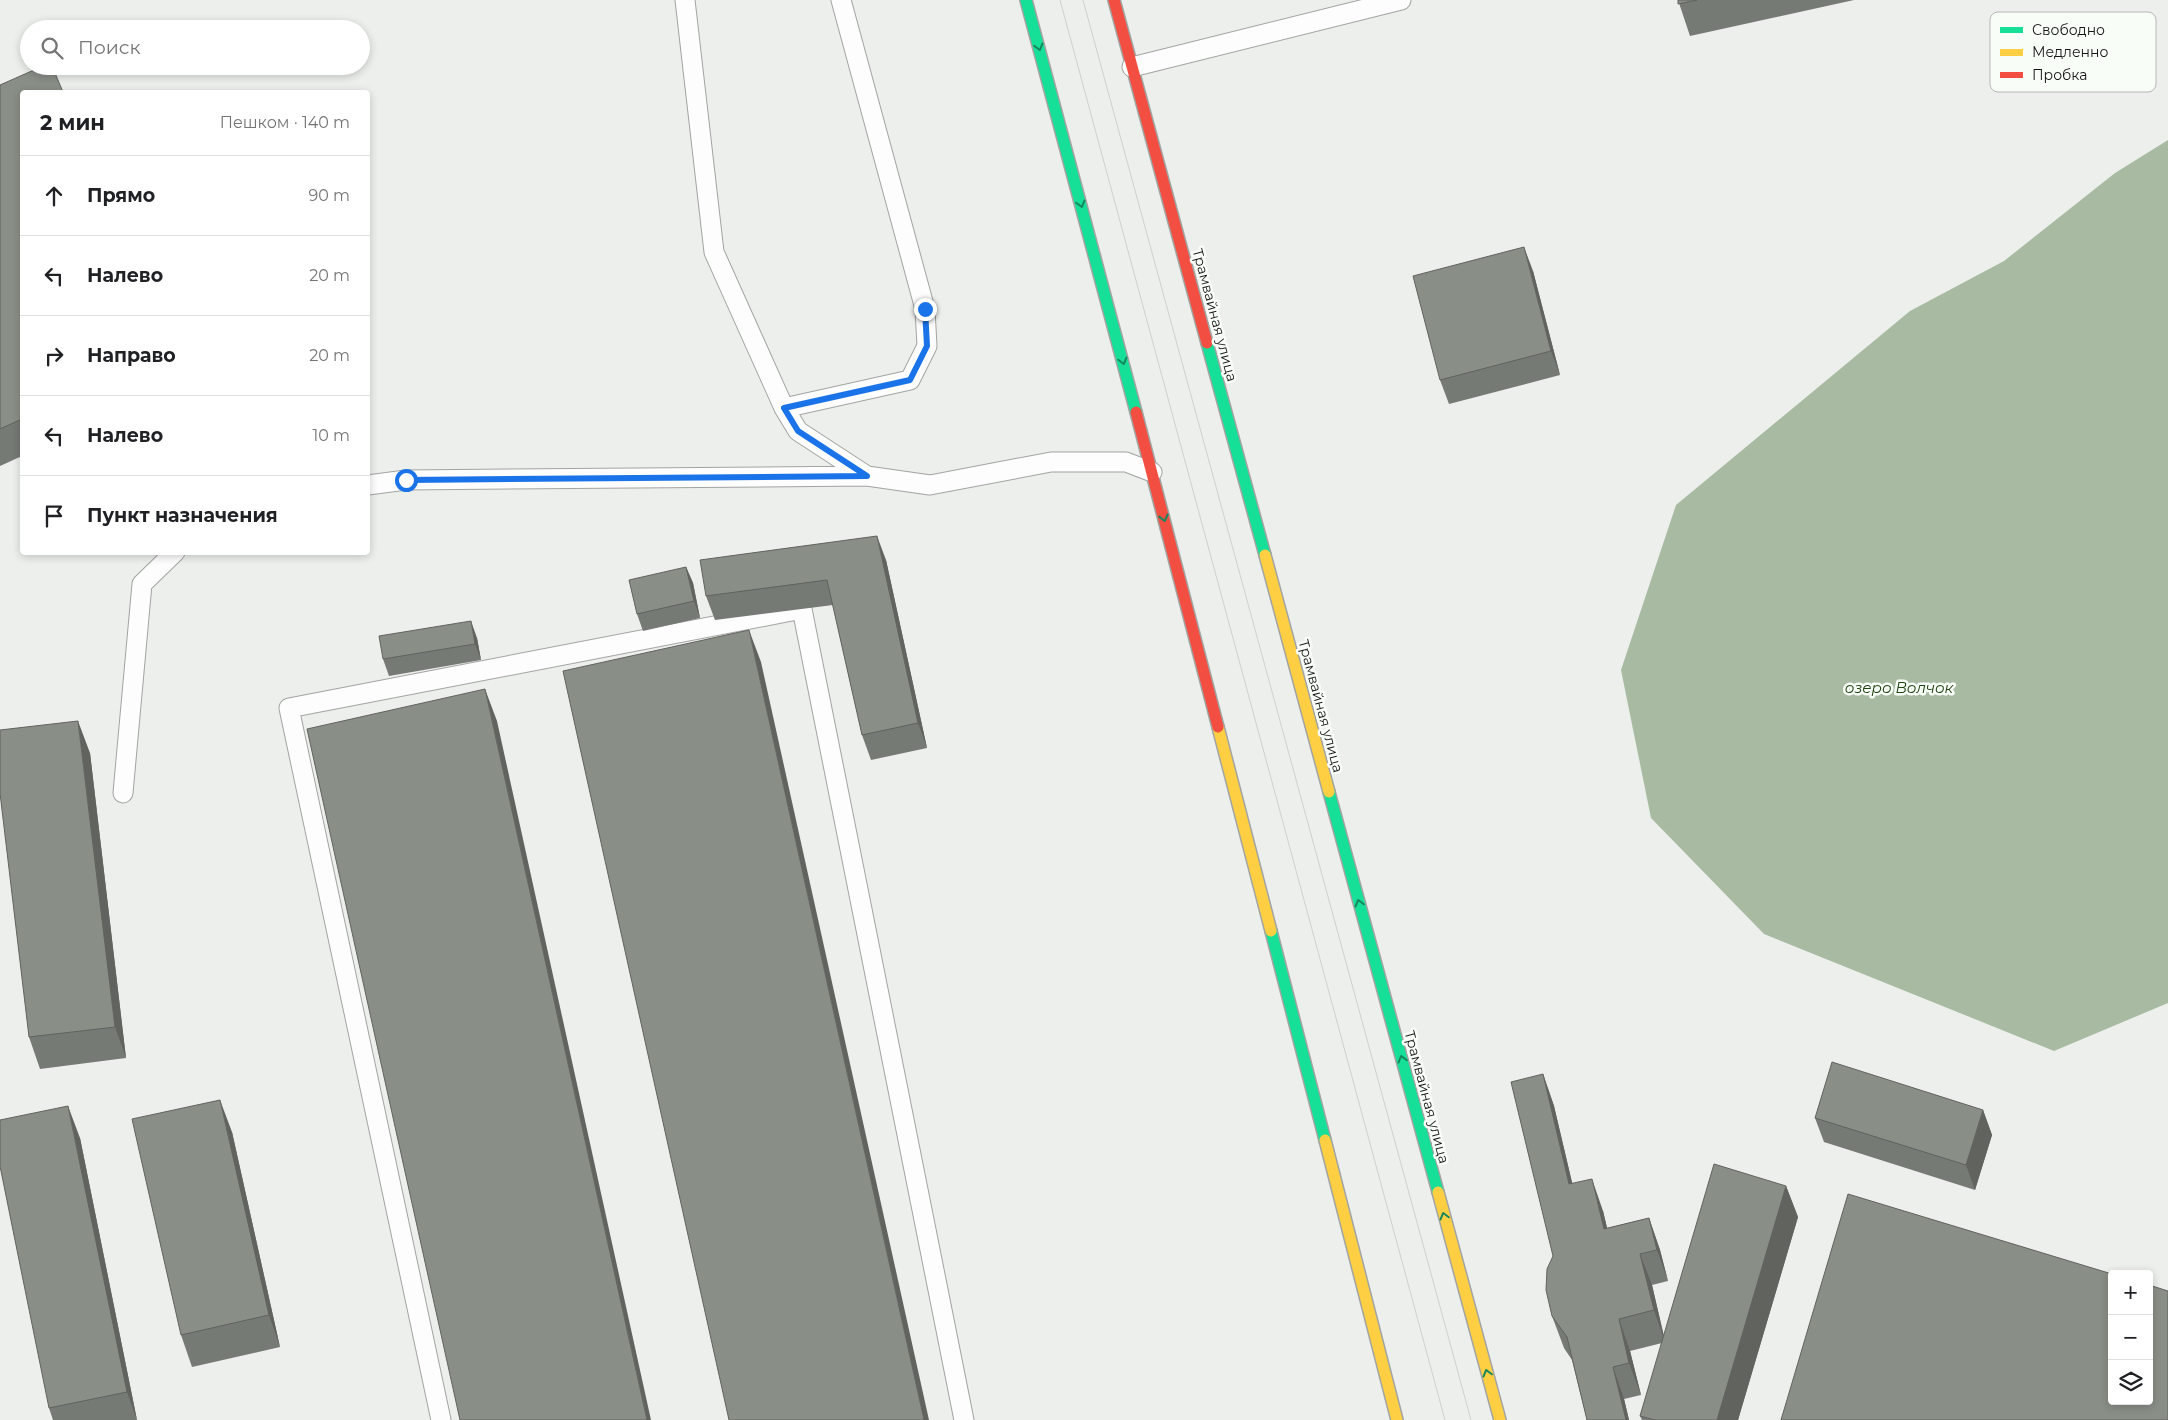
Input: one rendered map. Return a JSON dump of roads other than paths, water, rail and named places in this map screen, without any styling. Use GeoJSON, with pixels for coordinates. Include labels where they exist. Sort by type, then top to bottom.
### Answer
{"type":"FeatureCollection","features":[{"type":"Feature","properties":{"kind":"main road"},"geometry":{"type":"LineString","coordinates":[[1026,0],[1152,472],[1397,1420]]}},
{"type":"Feature","properties":{"kind":"main road","name":"Трамвайная улица"},"geometry":{"type":"LineString","coordinates":[[1114,0],[1500,1420]]}},
{"type":"Feature","properties":{"kind":"lane"},"geometry":{"type":"LineString","coordinates":[[685,0],[714,252],[784,408],[798,431],[867,476]]}},
{"type":"Feature","properties":{"kind":"lane"},"geometry":{"type":"LineString","coordinates":[[784,408],[910,380],[927,346],[925,309],[841,0]]}},
{"type":"Feature","properties":{"kind":"lane"},"geometry":{"type":"LineString","coordinates":[[1132,67],[1401,0]]}},
{"type":"Feature","properties":{"kind":"lane"},"geometry":{"type":"LineString","coordinates":[[370,485],[406,480],[867,476],[930,485],[1051,462],[1126,462],[1152,472]]}},
{"type":"Feature","properties":{"kind":"lane"},"geometry":{"type":"LineString","coordinates":[[123,793],[142,584],[172,555]]}},
{"type":"Feature","properties":{"kind":"lane"},"geometry":{"type":"LineString","coordinates":[[441,1420],[289,708],[802,609],[964,1420]]}},
{"type":"Feature","properties":{"kind":"water","name":"озеро Волчок"},"geometry":{"type":"Polygon","coordinates":[[[2168,140],[2168,1003],[2054,1051],[1764,934],[1651,818],[1621,670],[1676,505],[1910,311],[2004,261],[2115,173],[2168,140]]]}},
{"type":"Feature","properties":{"kind":"tram line"},"geometry":{"type":"LineString","coordinates":[[1060,0],[1445,1420]]}},
{"type":"Feature","properties":{"kind":"tram line"},"geometry":{"type":"LineString","coordinates":[[1083,0],[1471,1420]]}}]}
